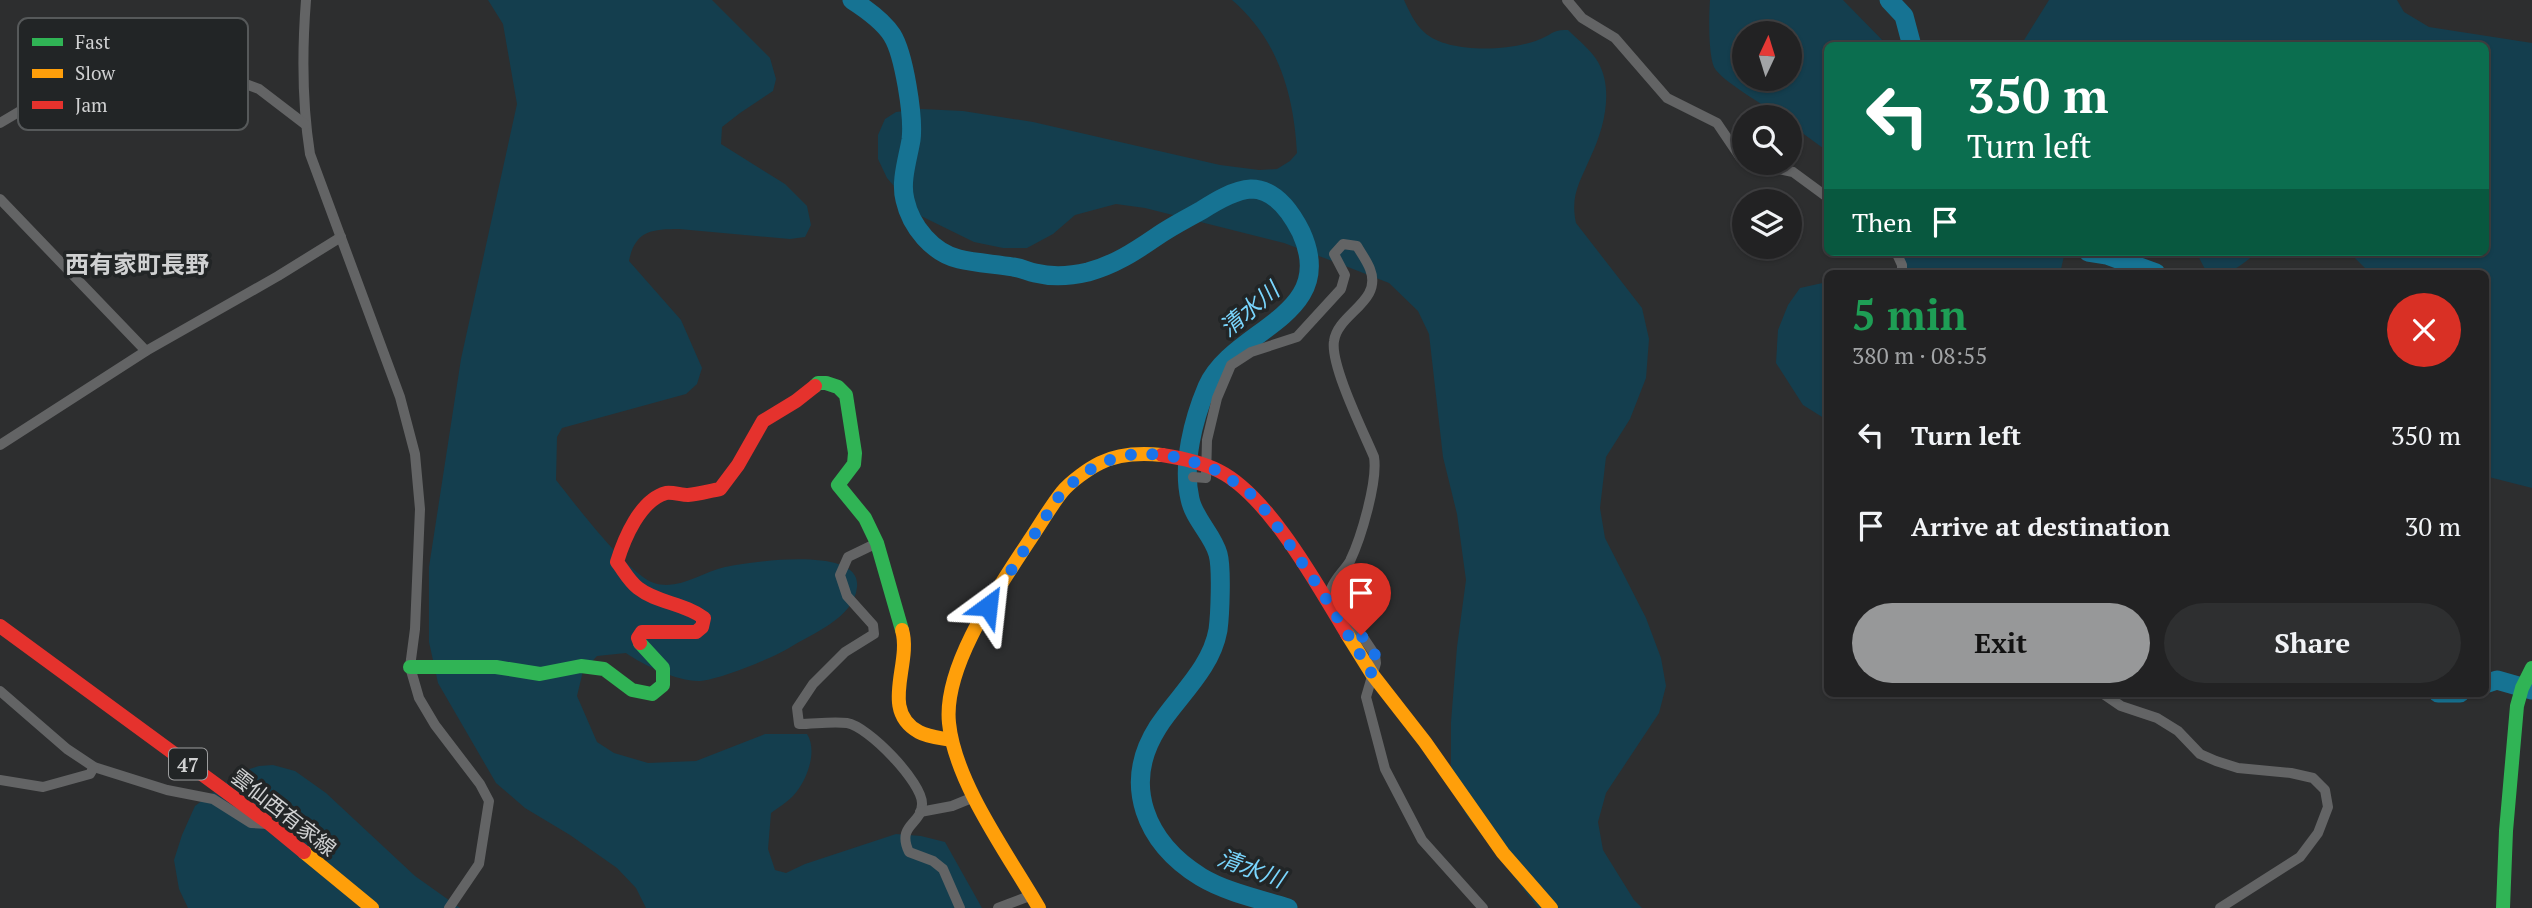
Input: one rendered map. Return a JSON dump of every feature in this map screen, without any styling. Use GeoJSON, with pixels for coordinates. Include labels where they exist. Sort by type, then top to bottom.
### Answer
{"type":"FeatureCollection","features":[{"type":"Feature","properties":{"kind":"street"},"geometry":{"type":"LineString","coordinates":[[306,0],[306,125],[310,154],[400,397],[415,454],[420,509],[415,629],[410,667],[419,698],[435,725],[489,800],[479,864],[449,908]]}},
{"type":"Feature","properties":{"kind":"street"},"geometry":{"type":"LineString","coordinates":[[1567,0],[1583,18],[1615,38],[1667,98],[1717,123],[1732,145]]}},
{"type":"Feature","properties":{"kind":"street"},"geometry":{"type":"LineString","coordinates":[[248,85],[259,89],[306,125]]}},
{"type":"Feature","properties":{"kind":"street"},"geometry":{"type":"LineString","coordinates":[[0,123],[18,112]]}},
{"type":"Feature","properties":{"kind":"street"},"geometry":{"type":"LineString","coordinates":[[1797,175],[1824,195]]}},
{"type":"Feature","properties":{"kind":"street"},"geometry":{"type":"LineString","coordinates":[[0,199],[146,351]]}},
{"type":"Feature","properties":{"kind":"street"},"geometry":{"type":"LineString","coordinates":[[0,445],[146,351],[341,237]]}},
{"type":"Feature","properties":{"kind":"street"},"geometry":{"type":"LineString","coordinates":[[1193,477],[1206,478],[1207,440],[1217,398],[1231,365],[1251,352],[1297,337],[1341,289],[1345,275],[1334,254],[1343,244],[1357,246],[1371,269],[1372,283],[1368,298],[1339,329],[1334,341],[1335,359],[1374,457],[1377,471],[1356,546],[1349,563],[1331,589],[1375,655],[1366,697],[1385,769],[1422,840],[1483,908]]}},
{"type":"Feature","properties":{"kind":"street"},"geometry":{"type":"LineString","coordinates":[[410,667],[496,667],[540,674],[581,666],[604,669],[632,690],[652,694],[663,685],[666,672],[660,660],[641,646],[638,638],[642,632],[696,632],[702,627],[704,618],[692,608],[651,596],[637,588],[617,562],[621,546],[639,516],[668,492],[683,495],[720,489],[763,421],[796,401],[818,383],[826,383],[838,387],[846,395],[855,453],[854,464],[838,485],[866,518],[877,543],[905,639],[904,662],[898,685],[898,706],[905,719],[919,732],[951,740]]}},
{"type":"Feature","properties":{"kind":"street"},"geometry":{"type":"LineString","coordinates":[[998,908],[1036,902],[974,797],[951,740],[948,719],[954,677],[962,653],[1001,583],[1063,490],[1100,463],[1142,453],[1183,458],[1221,472],[1237,482],[1270,516],[1320,589],[1372,674],[1425,742],[1503,853],[1551,908]]}},
{"type":"Feature","properties":{"kind":"street"},"geometry":{"type":"LineString","coordinates":[[877,543],[848,557],[840,575],[847,596],[873,625],[874,634],[845,652],[813,684],[797,708],[797,718],[799,724],[848,723],[863,729],[906,772],[920,794],[922,804],[920,812],[908,826],[904,843],[909,852],[933,861],[943,869],[960,908]]}},
{"type":"Feature","properties":{"kind":"street","name":"雲仙西有家線"},"geometry":{"type":"LineString","coordinates":[[0,626],[270,824],[372,908]]}},
{"type":"Feature","properties":{"kind":"street"},"geometry":{"type":"LineString","coordinates":[[2503,908],[2506,831],[2518,706],[2529,673]]}},
{"type":"Feature","properties":{"kind":"street"},"geometry":{"type":"LineString","coordinates":[[0,691],[67,748],[94,767],[167,790],[214,799],[251,823],[270,824]]}},
{"type":"Feature","properties":{"kind":"street"},"geometry":{"type":"LineString","coordinates":[[2108,697],[2120,706],[2157,718],[2178,731],[2200,754],[2216,761],[2238,768],[2313,778],[2325,790],[2328,807],[2318,833],[2300,857],[2220,908]]}},
{"type":"Feature","properties":{"kind":"street"},"geometry":{"type":"LineString","coordinates":[[0,780],[43,787],[90,774],[94,767]]}},
{"type":"Feature","properties":{"kind":"street"},"geometry":{"type":"LineString","coordinates":[[920,812],[952,806],[974,797]]}},
{"type":"Feature","properties":{"kind":"shaded area"},"geometry":{"type":"Polygon","coordinates":[[[488,0],[712,0],[770,58],[776,79],[773,91],[722,127],[721,144],[785,184],[807,206],[811,225],[805,237],[790,239],[679,229],[652,231],[635,243],[629,261],[681,320],[702,368],[697,384],[686,394],[562,428],[557,437],[556,480],[617,553],[643,577],[654,583],[672,585],[725,567],[802,559],[842,565],[854,574],[857,587],[854,598],[848,608],[831,624],[789,648],[745,668],[708,680],[691,681],[672,676],[626,653],[597,656],[583,671],[577,696],[597,742],[614,753],[648,763],[696,761],[765,734],[807,734],[811,757],[803,782],[793,796],[771,813],[768,849],[775,870],[786,873],[805,864],[896,834],[921,836],[945,842],[982,908],[646,908],[636,888],[617,868],[525,808],[496,783],[438,683],[429,642],[429,567],[461,359],[517,104],[503,24],[488,0]]]}},
{"type":"Feature","properties":{"kind":"shaded area"},"geometry":{"type":"Polygon","coordinates":[[[1232,0],[1404,0],[1412,17],[1424,32],[1434,39],[1463,47],[1496,48],[1526,44],[1555,31],[1568,30],[1588,49],[1603,73],[1606,97],[1603,121],[1577,189],[1574,213],[1576,223],[1642,308],[1649,339],[1646,378],[1630,419],[1606,457],[1600,508],[1605,538],[1646,618],[1661,658],[1666,686],[1659,713],[1606,793],[1598,822],[1603,850],[1634,900],[1642,908],[1538,908],[1465,813],[1451,766],[1451,722],[1466,580],[1457,514],[1443,457],[1429,334],[1418,311],[1389,283],[1335,262],[1284,243],[1145,208],[1116,204],[1075,215],[1053,234],[1027,248],[1003,248],[974,242],[919,215],[887,178],[878,159],[878,135],[885,119],[896,112],[921,109],[963,111],[1033,122],[1220,165],[1259,170],[1277,169],[1297,153],[1287,89],[1281,69],[1261,32],[1232,0]]]}},
{"type":"Feature","properties":{"kind":"shaded area"},"geometry":{"type":"Polygon","coordinates":[[[1710,0],[1843,0],[1884,42],[1824,42],[1824,149],[1802,133],[1802,105],[1763,105],[1742,91],[1802,91],[1802,21],[1732,21],[1732,84],[1718,73],[1711,53],[1710,0]]]}},
{"type":"Feature","properties":{"kind":"shaded area"},"geometry":{"type":"Polygon","coordinates":[[[2049,0],[2397,0],[2404,12],[2429,27],[2532,43],[2532,488],[2489,477],[2489,270],[2367,270],[2353,256],[2489,256],[2489,42],[2023,42],[2049,0]]]}},
{"type":"Feature","properties":{"kind":"shaded area"},"geometry":{"type":"Polygon","coordinates":[[[1897,256],[2064,256],[2061,270],[1899,270],[1897,256]]]}},
{"type":"Feature","properties":{"kind":"shaded area"},"geometry":{"type":"Polygon","coordinates":[[[2198,256],[2253,256],[2231,270],[2205,270],[2198,256]]]}},
{"type":"Feature","properties":{"kind":"shaded area"},"geometry":{"type":"Polygon","coordinates":[[[1824,283],[1824,418],[1803,405],[1776,363],[1778,330],[1788,305],[1800,288],[1824,283]]]}},
{"type":"Feature","properties":{"kind":"shaded area"},"geometry":{"type":"Polygon","coordinates":[[[273,765],[295,771],[326,793],[415,876],[460,908],[188,908],[179,889],[174,860],[195,806],[240,772],[273,765]]]}},
{"type":"Feature","properties":{"kind":"waterway","name":"清水川"},"geometry":{"type":"LineString","coordinates":[[852,0],[884,25],[896,44],[907,86],[912,130],[904,178],[905,200],[918,229],[932,245],[949,256],[1048,275],[1088,272],[1124,258],[1172,226],[1225,196],[1251,189],[1275,197],[1301,232],[1309,261],[1306,284],[1295,303],[1220,367],[1207,387],[1197,414],[1188,457],[1188,485],[1192,506],[1218,554],[1218,630],[1201,670],[1158,727],[1147,749],[1141,770],[1141,791],[1153,830],[1182,863],[1221,887],[1288,908]]}},
{"type":"Feature","properties":{"kind":"waterway"},"geometry":{"type":"LineString","coordinates":[[1889,0],[1904,16],[1911,42]]}},
{"type":"Feature","properties":{"kind":"waterway"},"geometry":{"type":"LineString","coordinates":[[2110,256],[2148,270]]}},
{"type":"Feature","properties":{"kind":"waterway"},"geometry":{"type":"LineString","coordinates":[[2489,683],[2497,680],[2532,690]]}},
{"type":"Feature","properties":{"kind":"traffic: fast"},"geometry":{"type":"LineString","coordinates":[[815,386],[818,383],[826,383],[838,387],[846,395],[855,453],[854,464],[838,485],[865,518],[877,543],[902,630]]}},
{"type":"Feature","properties":{"kind":"traffic: fast"},"geometry":{"type":"LineString","coordinates":[[410,667],[496,667],[540,674],[581,666],[604,669],[632,690],[652,694],[663,685],[663,668],[640,643]]}},
{"type":"Feature","properties":{"kind":"traffic: fast"},"geometry":{"type":"LineString","coordinates":[[2503,908],[2506,831],[2517,706],[2532,668]]}},
{"type":"Feature","properties":{"kind":"traffic: slow"},"geometry":{"type":"LineString","coordinates":[[1039,908],[985,818],[961,770],[949,723],[949,701],[955,677],[964,652],[989,604],[1065,488],[1085,472],[1107,460],[1130,455],[1162,455]]}},
{"type":"Feature","properties":{"kind":"traffic: slow"},"geometry":{"type":"LineString","coordinates":[[902,630],[904,643],[899,686],[901,712],[907,723],[919,732],[951,740]]}},
{"type":"Feature","properties":{"kind":"traffic: slow"},"geometry":{"type":"LineString","coordinates":[[1347,634],[1372,674],[1425,742],[1503,853],[1551,908]]}},
{"type":"Feature","properties":{"kind":"traffic: slow"},"geometry":{"type":"LineString","coordinates":[[304,852],[372,908]]}},
{"type":"Feature","properties":{"kind":"traffic: jam"},"geometry":{"type":"LineString","coordinates":[[640,643],[638,638],[642,632],[696,632],[702,627],[704,618],[645,593],[632,582],[617,562],[634,522],[648,504],[666,493],[688,495],[720,489],[738,465],[763,421],[815,386]]}},
{"type":"Feature","properties":{"kind":"traffic: jam"},"geometry":{"type":"LineString","coordinates":[[1162,455],[1219,471],[1238,483],[1256,500],[1291,544],[1347,634]]}},
{"type":"Feature","properties":{"kind":"traffic: jam"},"geometry":{"type":"LineString","coordinates":[[0,626],[270,824],[304,852]]}},
{"type":"Feature","properties":{"kind":"district","name":"西有家町長野"},"geometry":{"type":"Point","coordinates":[137,264]}},
{"type":"Feature","properties":{"kind":"route"},"geometry":{"type":"LineString","coordinates":[[988,606],[1063,490],[1100,463],[1142,453],[1163,454],[1183,458],[1221,472],[1252,495],[1270,516],[1320,589],[1372,674],[1376,663],[1375,655],[1361,635]]}}]}
